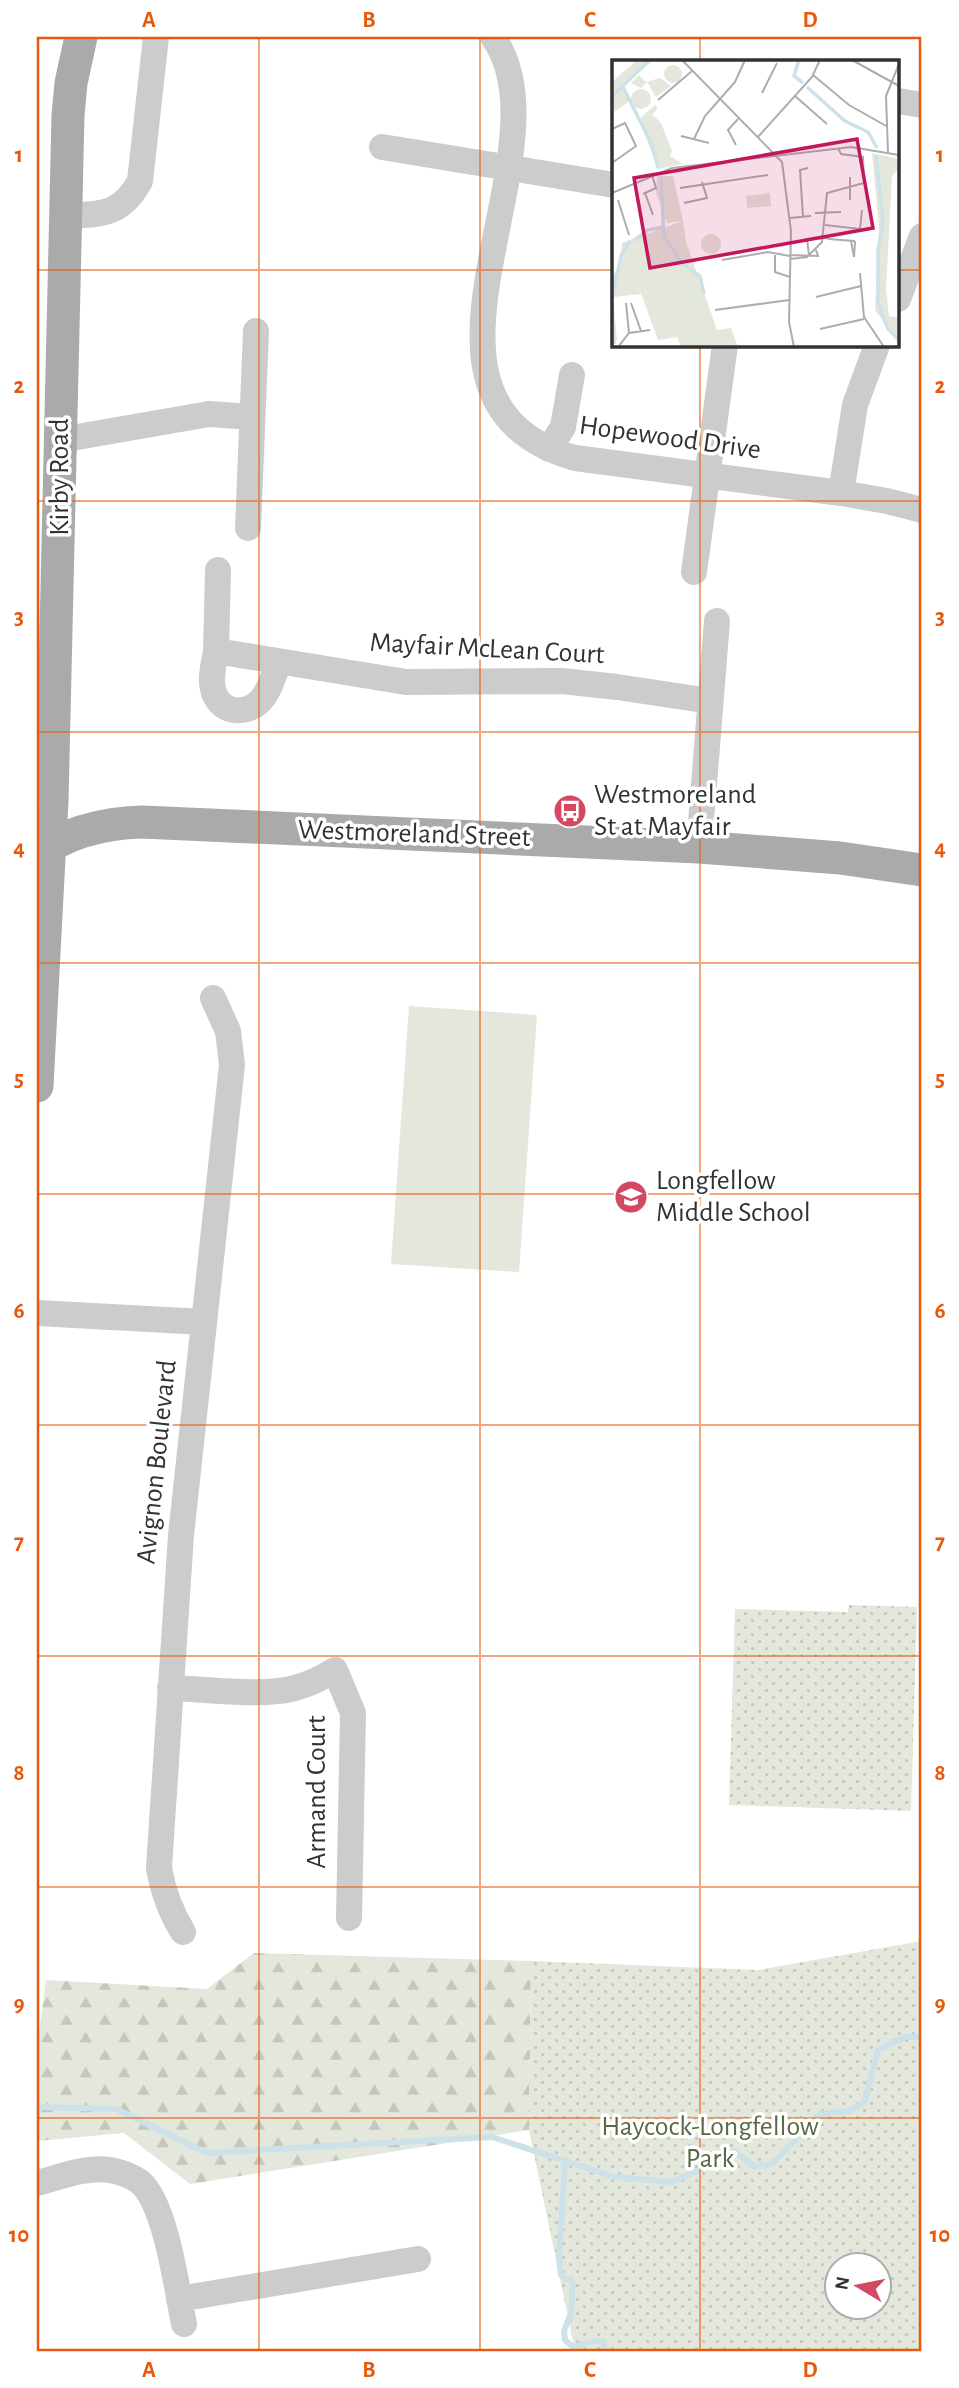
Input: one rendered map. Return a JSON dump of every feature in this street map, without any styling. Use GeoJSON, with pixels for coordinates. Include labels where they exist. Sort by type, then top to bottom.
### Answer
{"type":"FeatureCollection","features":[{"type":"Feature","properties":{"kind":"main road","name":"Kirby Road"},"geometry":{"type":"LineString","coordinates":[[37,1086],[45,902],[43,850],[48,532],[60,440],[70,99],[81,37]]}},
{"type":"Feature","properties":{"kind":"main road","name":"Westmoreland Street"},"geometry":{"type":"LineString","coordinates":[[43,850],[102,825],[142,822],[699,847],[805,854],[922,870]]}},
{"type":"Feature","properties":{"kind":"street"},"geometry":{"type":"LineString","coordinates":[[65,216],[91,215],[113,210],[128,201],[140,181],[156,37]]}},
{"type":"Feature","properties":{"kind":"street","name":"Hopewood Drive"},"geometry":{"type":"LineString","coordinates":[[492,37],[508,65],[513,92],[508,167],[482,327],[484,360],[494,393],[506,414],[528,437],[549,449],[595,462],[841,493],[922,510]]}},
{"type":"Feature","properties":{"kind":"street"},"geometry":{"type":"LineString","coordinates":[[900,101],[922,105]]}},
{"type":"Feature","properties":{"kind":"street"},"geometry":{"type":"LineString","coordinates":[[382,147],[612,185]]}},
{"type":"Feature","properties":{"kind":"street"},"geometry":{"type":"LineString","coordinates":[[900,294],[922,236]]}},
{"type":"Feature","properties":{"kind":"street"},"geometry":{"type":"LineString","coordinates":[[248,528],[256,331]]}},
{"type":"Feature","properties":{"kind":"street"},"geometry":{"type":"LineString","coordinates":[[694,572],[725,346]]}},
{"type":"Feature","properties":{"kind":"street"},"geometry":{"type":"LineString","coordinates":[[841,493],[855,405],[877,346]]}},
{"type":"Feature","properties":{"kind":"street"},"geometry":{"type":"LineString","coordinates":[[549,449],[563,428],[572,375]]}},
{"type":"Feature","properties":{"kind":"street"},"geometry":{"type":"LineString","coordinates":[[60,440],[209,414],[252,416]]}},
{"type":"Feature","properties":{"kind":"street"},"geometry":{"type":"LineString","coordinates":[[218,570],[213,688],[217,700],[225,707],[238,712],[250,708],[261,701],[279,662]]}},
{"type":"Feature","properties":{"kind":"street"},"geometry":{"type":"LineString","coordinates":[[699,847],[717,621]]}},
{"type":"Feature","properties":{"kind":"street","name":"Mayfair McLean Court"},"geometry":{"type":"LineString","coordinates":[[215,651],[406,682],[562,681],[710,701]]}},
{"type":"Feature","properties":{"kind":"street","name":"Avignon Boulevard"},"geometry":{"type":"LineString","coordinates":[[183,1932],[172,1915],[163,1892],[159,1868],[180,1535],[232,1065],[228,1031],[213,998]]}},
{"type":"Feature","properties":{"kind":"street"},"geometry":{"type":"LineString","coordinates":[[37,1313],[204,1322]]}},
{"type":"Feature","properties":{"kind":"street","name":"Armand Court"},"geometry":{"type":"LineString","coordinates":[[170,1688],[271,1692],[304,1686],[335,1670],[353,1713],[349,1918]]}},
{"type":"Feature","properties":{"kind":"street"},"geometry":{"type":"LineString","coordinates":[[37,2183],[91,2170],[109,2169],[140,2182],[152,2198],[160,2218],[181,2312],[418,2259]]}},
{"type":"Feature","properties":{"kind":"green space"},"geometry":{"type":"Polygon","coordinates":[[[409,1006],[537,1015],[519,1272],[391,1264],[409,1006]]]}},
{"type":"Feature","properties":{"kind":"green space"},"geometry":{"type":"Polygon","coordinates":[[[849,1605],[917,1607],[911,1811],[729,1805],[735,1609],[848,1612],[849,1605]]]}},
{"type":"Feature","properties":{"kind":"green space","name":"Haycock-Longfellow Park"},"geometry":{"type":"Polygon","coordinates":[[[922,1941],[922,2351],[575,2351],[529,2130],[531,1961],[758,1970],[922,1941]]]}},
{"type":"Feature","properties":{"kind":"green space"},"geometry":{"type":"Polygon","coordinates":[[[254,1953],[531,1961],[529,2130],[190,2184],[124,2133],[37,2141],[37,2049],[46,1980],[207,1989],[254,1953]]]}},
{"type":"Feature","properties":{"kind":"waterway"},"geometry":{"type":"LineString","coordinates":[[37,2107],[116,2109],[207,2153],[492,2137],[614,2177],[672,2182],[717,2162],[734,2151],[754,2166],[772,2164],[820,2114],[849,2111],[864,2103],[878,2050],[905,2037],[922,2037]]}},
{"type":"Feature","properties":{"kind":"waterway"},"geometry":{"type":"LineString","coordinates":[[565,2160],[559,2259],[561,2275],[573,2283],[571,2313],[564,2331],[565,2340],[573,2347],[594,2341],[604,2342],[604,2351]]}},
{"type":"Feature","properties":{"kind":"place","name":"Westmoreland St at Mayfair"},"geometry":{"type":"Point","coordinates":[570,811]}},
{"type":"Feature","properties":{"kind":"place","name":"Longfellow Middle School"},"geometry":{"type":"Point","coordinates":[631,1197]}}]}
